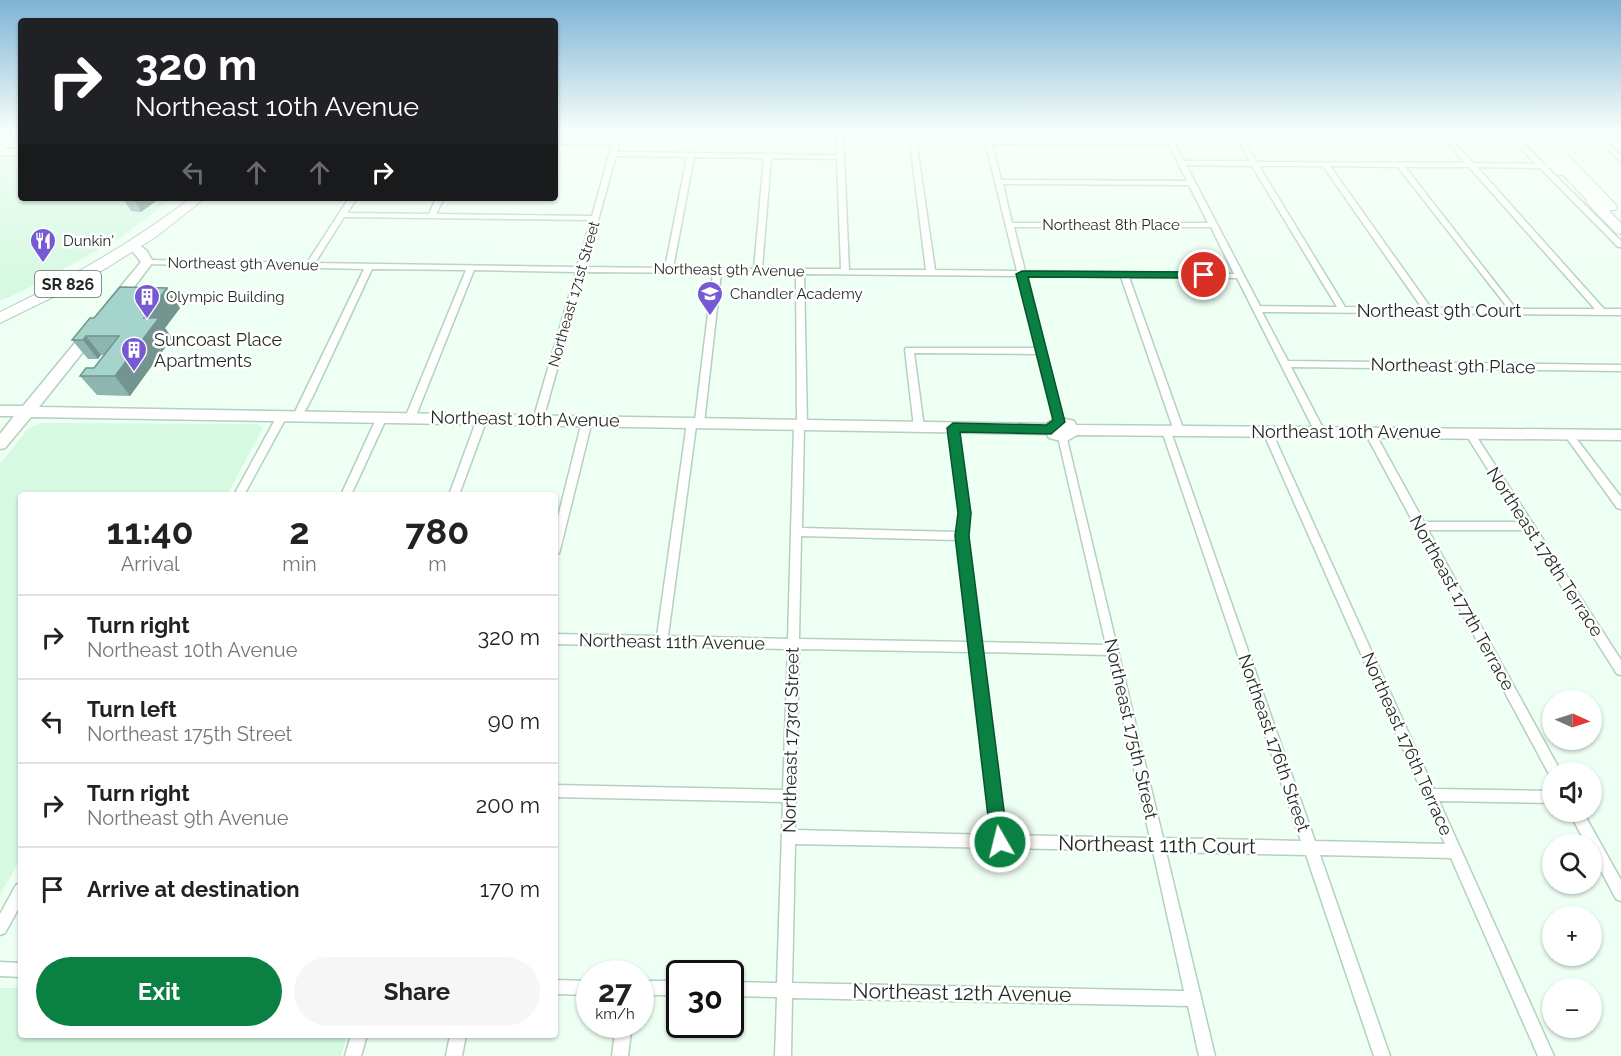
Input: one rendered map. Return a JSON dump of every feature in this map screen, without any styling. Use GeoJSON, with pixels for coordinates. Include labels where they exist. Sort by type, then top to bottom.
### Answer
{"type":"FeatureCollection","features":[{"type":"Feature","properties":{"kind":"highway"},"geometry":{"type":"LineString","coordinates":[[1578,182],[1606,215]]}},
{"type":"Feature","properties":{"kind":"main road"},"geometry":{"type":"LineString","coordinates":[[1567,182],[1621,230]]}},
{"type":"Feature","properties":{"kind":"main road"},"geometry":{"type":"LineString","coordinates":[[1588,182],[1621,217]]}},
{"type":"Feature","properties":{"kind":"main road","name":"SR 826"},"geometry":{"type":"LineString","coordinates":[[0,309],[136,239],[180,201]]}},
{"type":"Feature","properties":{"kind":"main road","name":"SR 826"},"geometry":{"type":"LineString","coordinates":[[0,318],[67,285],[194,201]]}},
{"type":"Feature","properties":{"kind":"street","name":"Northeast 171st Street"},"geometry":{"type":"LineString","coordinates":[[538,420],[605,182]]}},
{"type":"Feature","properties":{"kind":"street"},"geometry":{"type":"LineString","coordinates":[[669,269],[686,182]]}},
{"type":"Feature","properties":{"kind":"street"},"geometry":{"type":"LineString","coordinates":[[758,270],[766,182]]}},
{"type":"Feature","properties":{"kind":"street"},"geometry":{"type":"LineString","coordinates":[[843,182],[845,272]]}},
{"type":"Feature","properties":{"kind":"street"},"geometry":{"type":"LineString","coordinates":[[919,182],[931,274]]}},
{"type":"Feature","properties":{"kind":"street","name":"Northeast 175th Street"},"geometry":{"type":"LineString","coordinates":[[998,182],[1061,429],[1207,1056]]}},
{"type":"Feature","properties":{"kind":"street"},"geometry":{"type":"LineString","coordinates":[[1052,182],[1191,183],[1320,432]]}},
{"type":"Feature","properties":{"kind":"street"},"geometry":{"type":"LineString","coordinates":[[1265,182],[1343,310]]}},
{"type":"Feature","properties":{"kind":"street"},"geometry":{"type":"LineString","coordinates":[[1338,182],[1429,310]]}},
{"type":"Feature","properties":{"kind":"street"},"geometry":{"type":"LineString","coordinates":[[1413,182],[1514,311]]}},
{"type":"Feature","properties":{"kind":"street"},"geometry":{"type":"LineString","coordinates":[[1486,182],[1602,312]]}},
{"type":"Feature","properties":{"kind":"street"},"geometry":{"type":"LineString","coordinates":[[1563,182],[1621,245]]}},
{"type":"Feature","properties":{"kind":"street"},"geometry":{"type":"LineString","coordinates":[[310,265],[351,201]]}},
{"type":"Feature","properties":{"kind":"street"},"geometry":{"type":"LineString","coordinates":[[432,215],[439,201]]}},
{"type":"Feature","properties":{"kind":"street"},"geometry":{"type":"LineString","coordinates":[[344,215],[596,218]]}},
{"type":"Feature","properties":{"kind":"street","name":"Northeast 8th Place"},"geometry":{"type":"LineString","coordinates":[[1009,225],[1213,225]]}},
{"type":"Feature","properties":{"kind":"street"},"geometry":{"type":"LineString","coordinates":[[0,444],[147,262],[136,239]]}},
{"type":"Feature","properties":{"kind":"street","name":"Northeast 9th Avenue"},"geometry":{"type":"LineString","coordinates":[[147,262],[369,267],[1239,276]]}},
{"type":"Feature","properties":{"kind":"street"},"geometry":{"type":"LineString","coordinates":[[298,416],[329,357],[336,333],[369,267]]}},
{"type":"Feature","properties":{"kind":"street"},"geometry":{"type":"LineString","coordinates":[[410,417],[471,267]]}},
{"type":"Feature","properties":{"kind":"street"},"geometry":{"type":"LineString","coordinates":[[662,641],[717,270]]}},
{"type":"Feature","properties":{"kind":"street","name":"Northeast 173rd Street"},"geometry":{"type":"LineString","coordinates":[[783,1056],[796,532],[801,425],[800,271]]}},
{"type":"Feature","properties":{"kind":"street","name":"Northeast 176th Street"},"geometry":{"type":"LineString","coordinates":[[1125,276],[1173,431],[1310,848],[1382,1056]]}},
{"type":"Feature","properties":{"kind":"street","name":"Northeast 9th Court"},"geometry":{"type":"LineString","coordinates":[[1256,309],[1621,312]]}},
{"type":"Feature","properties":{"kind":"street"},"geometry":{"type":"LineString","coordinates":[[919,427],[909,350],[1041,351]]}},
{"type":"Feature","properties":{"kind":"street","name":"Northeast 9th Place"},"geometry":{"type":"LineString","coordinates":[[1284,364],[1621,368]]}},
{"type":"Feature","properties":{"kind":"street","name":"Northeast 10th Avenue"},"geometry":{"type":"LineString","coordinates":[[0,411],[953,428],[1621,435]]}},
{"type":"Feature","properties":{"kind":"street"},"geometry":{"type":"LineString","coordinates":[[241,492],[282,416]]}},
{"type":"Feature","properties":{"kind":"street"},"geometry":{"type":"LineString","coordinates":[[346,492],[382,417]]}},
{"type":"Feature","properties":{"kind":"street"},"geometry":{"type":"LineString","coordinates":[[455,492],[482,419]]}},
{"type":"Feature","properties":{"kind":"street"},"geometry":{"type":"LineString","coordinates":[[558,538],[587,421]]}},
{"type":"Feature","properties":{"kind":"street"},"geometry":{"type":"LineString","coordinates":[[953,428],[965,513],[962,536],[974,647],[1000,842]]}},
{"type":"Feature","properties":{"kind":"street","name":"Northeast 176th Terrace"},"geometry":{"type":"LineString","coordinates":[[1268,432],[1546,1056]]}},
{"type":"Feature","properties":{"kind":"street","name":"Northeast 177th Terrace"},"geometry":{"type":"LineString","coordinates":[[1370,433],[1550,762]]}},
{"type":"Feature","properties":{"kind":"street","name":"Northeast 178th Terrace"},"geometry":{"type":"LineString","coordinates":[[1470,433],[1621,670]]}},
{"type":"Feature","properties":{"kind":"street"},"geometry":{"type":"LineString","coordinates":[[1569,435],[1621,505]]}},
{"type":"Feature","properties":{"kind":"street"},"geometry":{"type":"LineString","coordinates":[[1421,526],[1529,526]]}},
{"type":"Feature","properties":{"kind":"street"},"geometry":{"type":"LineString","coordinates":[[796,532],[962,536]]}},
{"type":"Feature","properties":{"kind":"street","name":"Northeast 11th Avenue"},"geometry":{"type":"LineString","coordinates":[[558,639],[1113,650]]}},
{"type":"Feature","properties":{"kind":"street"},"geometry":{"type":"LineString","coordinates":[[558,791],[789,796]]}},
{"type":"Feature","properties":{"kind":"street"},"geometry":{"type":"LineString","coordinates":[[1430,795],[1542,797]]}},
{"type":"Feature","properties":{"kind":"street"},"geometry":{"type":"LineString","coordinates":[[1581,822],[1621,894]]}},
{"type":"Feature","properties":{"kind":"street","name":"Northeast 11th Court"},"geometry":{"type":"LineString","coordinates":[[788,837],[1455,851]]}},
{"type":"Feature","properties":{"kind":"street"},"geometry":{"type":"LineString","coordinates":[[0,927],[18,895]]}},
{"type":"Feature","properties":{"kind":"street"},"geometry":{"type":"LineString","coordinates":[[0,969],[18,970]]}},
{"type":"Feature","properties":{"kind":"street"},"geometry":{"type":"LineString","coordinates":[[558,987],[576,988]]}},
{"type":"Feature","properties":{"kind":"street","name":"Northeast 12th Avenue"},"geometry":{"type":"LineString","coordinates":[[744,988],[1194,999]]}},
{"type":"Feature","properties":{"kind":"street"},"geometry":{"type":"LineString","coordinates":[[353,1056],[358,1038]]}},
{"type":"Feature","properties":{"kind":"street"},"geometry":{"type":"LineString","coordinates":[[454,1056],[457,1038]]}},
{"type":"Feature","properties":{"kind":"street"},"geometry":{"type":"LineString","coordinates":[[620,1056],[622,1038]]}},
{"type":"Feature","properties":{"kind":"shaded area"},"geometry":{"type":"Polygon","coordinates":[[[0,182],[18,182],[18,201],[169,201],[120,238],[23,291],[0,301],[0,182]]]}},
{"type":"Feature","properties":{"kind":"shaded area"},"geometry":{"type":"Polygon","coordinates":[[[41,423],[257,424],[263,428],[229,492],[18,492],[18,863],[0,895],[0,464],[28,429],[41,423]]]}},
{"type":"Feature","properties":{"kind":"shaded area"},"geometry":{"type":"Polygon","coordinates":[[[0,988],[18,988],[18,1038],[346,1038],[341,1056],[0,1056],[0,988]]]}},
{"type":"Feature","properties":{"kind":"building"},"geometry":{"type":"Polygon","coordinates":[[[120,287],[167,288],[144,318],[159,318],[115,376],[80,376],[86,368],[94,368],[119,336],[86,336],[83,340],[72,340],[120,287]]]}},
{"type":"Feature","properties":{"kind":"place","name":"Dunkin'"},"geometry":{"type":"Point","coordinates":[43,264]}},
{"type":"Feature","properties":{"kind":"place","name":"Chandler Academy"},"geometry":{"type":"Point","coordinates":[710,317]}},
{"type":"Feature","properties":{"kind":"place","name":"Olympic Building"},"geometry":{"type":"Point","coordinates":[147,320]}},
{"type":"Feature","properties":{"kind":"place","name":"Suncoast Place Apartments"},"geometry":{"type":"Point","coordinates":[134,373]}},
{"type":"Feature","properties":{"kind":"route"},"geometry":{"type":"LineString","coordinates":[[1000,842],[974,647],[962,536],[965,513],[953,428],[1051,429],[1052,425],[1059,422],[1022,274],[1204,275]]}}]}
